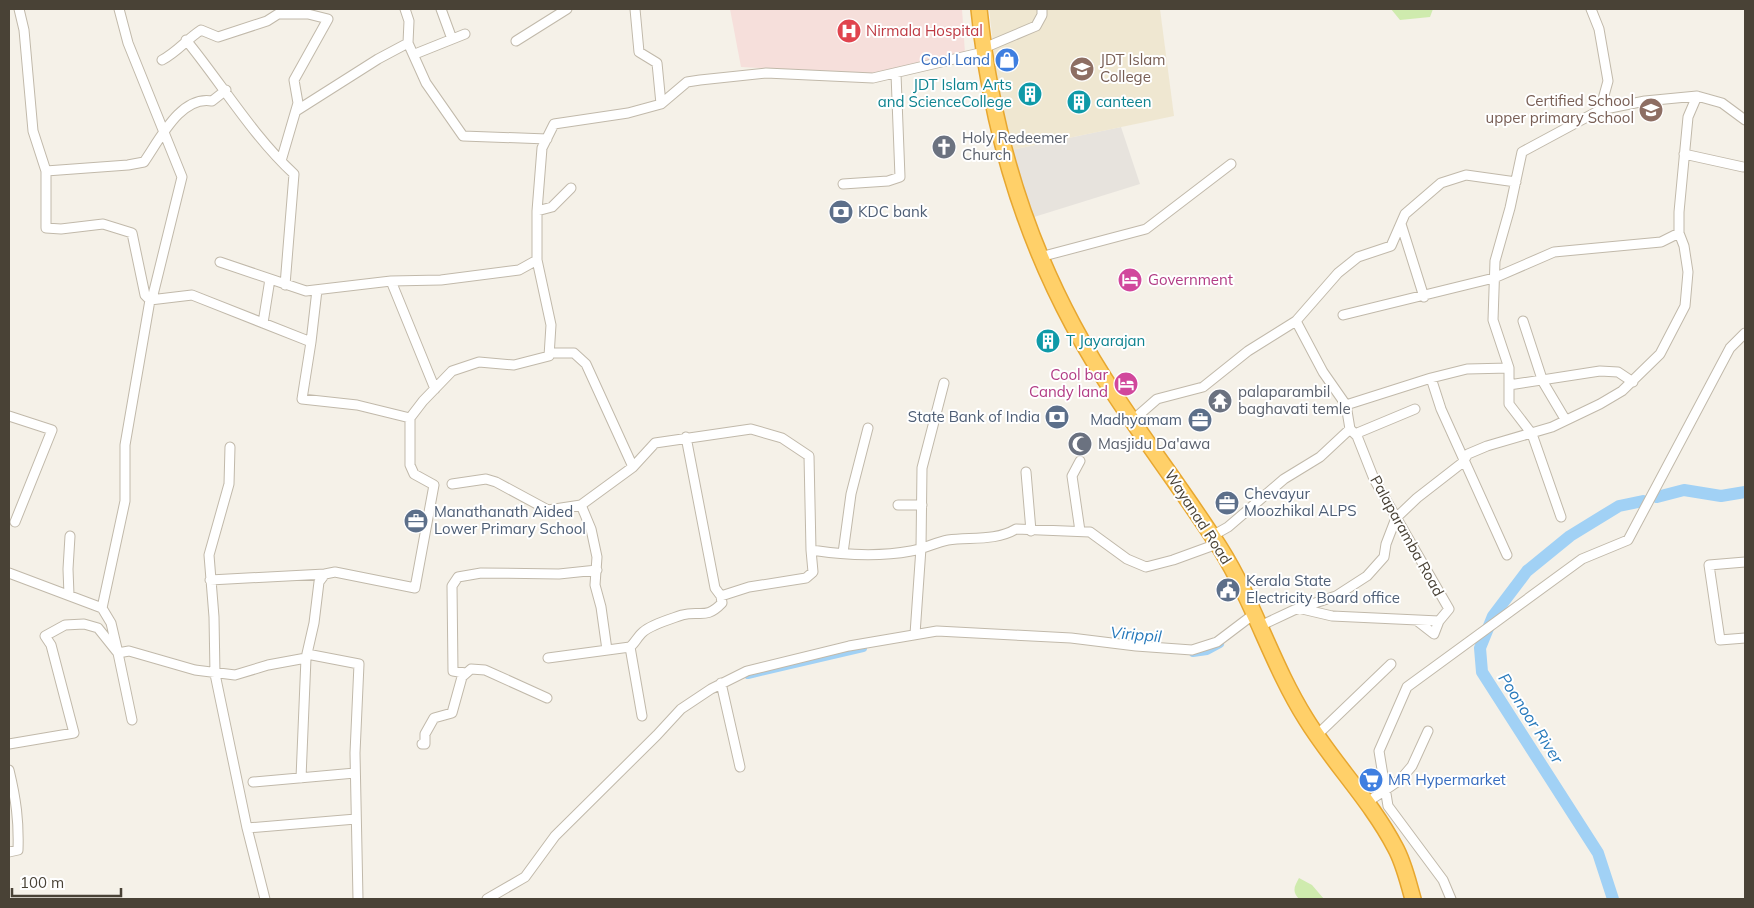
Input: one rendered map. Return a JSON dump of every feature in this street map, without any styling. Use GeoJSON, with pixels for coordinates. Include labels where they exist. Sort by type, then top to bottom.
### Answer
{"type":"FeatureCollection","features":[{"type":"Feature","properties":{"kind":"highway","name":"Wayanad Road"},"geometry":{"type":"LineString","coordinates":[[979,9],[992,93],[1013,180],[1040,257],[1074,328],[1214,540],[1257,620],[1290,690],[1317,735],[1396,848],[1406,872],[1413,899]]}},
{"type":"Feature","properties":{"kind":"street"},"geometry":{"type":"LineString","coordinates":[[19,9],[24,30],[33,131],[46,171],[46,228],[61,229],[103,224],[132,233],[145,295],[151,300],[192,295],[311,342]]}},
{"type":"Feature","properties":{"kind":"street"},"geometry":{"type":"LineString","coordinates":[[102,608],[125,501],[125,445],[151,300],[182,177],[128,43],[119,9]]}},
{"type":"Feature","properties":{"kind":"street"},"geometry":{"type":"LineString","coordinates":[[405,9],[409,21],[408,43],[426,83],[463,136],[547,139]]}},
{"type":"Feature","properties":{"kind":"street"},"geometry":{"type":"LineString","coordinates":[[441,9],[452,40]]}},
{"type":"Feature","properties":{"kind":"street"},"geometry":{"type":"LineString","coordinates":[[516,41],[567,9]]}},
{"type":"Feature","properties":{"kind":"street"},"geometry":{"type":"LineString","coordinates":[[635,9],[639,52],[657,63],[661,104]]}},
{"type":"Feature","properties":{"kind":"street"},"geometry":{"type":"LineString","coordinates":[[210,580],[335,572],[415,588],[434,485],[414,474],[410,465],[410,418],[434,389],[452,372],[479,362],[514,364],[549,356],[550,325],[537,260],[537,211],[542,148],[554,124],[628,113],[661,104],[687,82],[700,80],[766,72],[873,78],[896,74],[984,50],[1036,26],[1042,15],[1042,9]]}},
{"type":"Feature","properties":{"kind":"street"},"geometry":{"type":"LineString","coordinates":[[1591,9],[1599,29],[1608,81],[1600,110]]}},
{"type":"Feature","properties":{"kind":"street"},"geometry":{"type":"LineString","coordinates":[[162,60],[177,52],[186,40],[201,30],[218,36],[267,21],[278,14],[308,14],[328,19],[294,80],[298,103],[281,161]]}},
{"type":"Feature","properties":{"kind":"street"},"geometry":{"type":"LineString","coordinates":[[414,54],[465,34]]}},
{"type":"Feature","properties":{"kind":"street"},"geometry":{"type":"LineString","coordinates":[[186,40],[226,90],[262,140],[294,174],[285,284]]}},
{"type":"Feature","properties":{"kind":"street"},"geometry":{"type":"LineString","coordinates":[[296,111],[378,59],[408,43]]}},
{"type":"Feature","properties":{"kind":"street"},"geometry":{"type":"LineString","coordinates":[[843,184],[888,181],[900,177],[896,74]]}},
{"type":"Feature","properties":{"kind":"street"},"geometry":{"type":"LineString","coordinates":[[46,171],[128,165],[144,162],[164,133],[186,107],[202,99],[212,101],[226,90]]}},
{"type":"Feature","properties":{"kind":"street"},"geometry":{"type":"LineString","coordinates":[[491,898],[525,877],[555,836],[658,736],[681,709],[721,683],[747,672],[849,646],[937,631],[1044,636],[1192,650],[1208,647],[1257,620],[1336,596],[1367,576],[1384,557],[1386,544],[1396,518],[1417,498],[1462,463],[1464,458],[1487,446],[1532,434],[1600,404],[1633,382],[1660,354],[1685,306],[1688,272],[1684,246],[1679,233],[1688,117],[1697,96]]}},
{"type":"Feature","properties":{"kind":"street"},"geometry":{"type":"LineString","coordinates":[[1561,516],[1532,434],[1509,404],[1509,368],[1493,320],[1495,261],[1522,152],[1600,110],[1645,101],[1697,96],[1722,103],[1745,120]]}},
{"type":"Feature","properties":{"kind":"street"},"geometry":{"type":"LineString","coordinates":[[1684,154],[1743,167]]}},
{"type":"Feature","properties":{"kind":"street"},"geometry":{"type":"LineString","coordinates":[[1040,257],[1146,229],[1231,164]]}},
{"type":"Feature","properties":{"kind":"street"},"geometry":{"type":"LineString","coordinates":[[1133,420],[1157,399],[1203,387],[1248,351],[1296,321],[1338,273],[1358,257],[1391,246],[1405,214],[1441,184],[1466,175],[1516,182]]}},
{"type":"Feature","properties":{"kind":"street"},"geometry":{"type":"LineString","coordinates":[[537,211],[552,207],[570,188]]}},
{"type":"Feature","properties":{"kind":"street"},"geometry":{"type":"LineString","coordinates":[[1401,224],[1424,297]]}},
{"type":"Feature","properties":{"kind":"street"},"geometry":{"type":"LineString","coordinates":[[1343,315],[1424,297],[1494,278],[1554,252],[1661,242],[1679,233]]}},
{"type":"Feature","properties":{"kind":"street"},"geometry":{"type":"LineString","coordinates":[[220,262],[306,291],[392,281],[442,280],[519,270],[537,260]]}},
{"type":"Feature","properties":{"kind":"street"},"geometry":{"type":"LineString","coordinates":[[263,323],[270,279]]}},
{"type":"Feature","properties":{"kind":"street"},"geometry":{"type":"LineString","coordinates":[[392,281],[434,389]]}},
{"type":"Feature","properties":{"kind":"street"},"geometry":{"type":"LineString","coordinates":[[317,290],[302,398],[357,405],[410,418]]}},
{"type":"Feature","properties":{"kind":"street"},"geometry":{"type":"LineString","coordinates":[[1296,321],[1323,372],[1346,405],[1431,378],[1467,369],[1509,368]]}},
{"type":"Feature","properties":{"kind":"street"},"geometry":{"type":"LineString","coordinates":[[1523,321],[1544,382],[1565,419]]}},
{"type":"Feature","properties":{"kind":"street"},"geometry":{"type":"LineString","coordinates":[[1451,899],[1443,880],[1388,806],[1379,751],[1407,687],[1582,559],[1628,540],[1730,348],[1745,332]]}},
{"type":"Feature","properties":{"kind":"street"},"geometry":{"type":"LineString","coordinates":[[549,353],[574,353],[586,364],[633,467]]}},
{"type":"Feature","properties":{"kind":"street"},"geometry":{"type":"LineString","coordinates":[[1509,385],[1544,382],[1600,372],[1618,372],[1633,382]]}},
{"type":"Feature","properties":{"kind":"street"},"geometry":{"type":"LineString","coordinates":[[1431,378],[1441,409],[1507,555]]}},
{"type":"Feature","properties":{"kind":"street"},"geometry":{"type":"LineString","coordinates":[[915,634],[921,548],[917,522],[922,505],[922,468],[944,383]]}},
{"type":"Feature","properties":{"kind":"street","name":"Palaparamba Road"},"geometry":{"type":"LineString","coordinates":[[1298,608],[1332,616],[1439,621],[1449,609],[1374,479],[1353,431],[1346,405]]}},
{"type":"Feature","properties":{"kind":"street"},"geometry":{"type":"LineString","coordinates":[[811,550],[876,555],[921,548],[951,540],[970,540],[1009,534],[1016,529],[1031,531],[1080,531],[1098,536],[1120,555],[1146,566],[1173,560],[1214,540],[1284,478],[1320,457],[1353,431],[1415,409]]}},
{"type":"Feature","properties":{"kind":"street"},"geometry":{"type":"LineString","coordinates":[[9,416],[52,430],[15,522]]}},
{"type":"Feature","properties":{"kind":"street"},"geometry":{"type":"LineString","coordinates":[[844,553],[851,494],[868,428]]}},
{"type":"Feature","properties":{"kind":"street"},"geometry":{"type":"LineString","coordinates":[[452,484],[486,479],[496,482],[548,510],[581,505],[633,467],[655,443],[751,429],[782,438],[809,456],[813,572],[806,578],[749,587],[721,596]]}},
{"type":"Feature","properties":{"kind":"street"},"geometry":{"type":"LineString","coordinates":[[548,658],[630,647],[643,632],[656,625],[685,614],[709,614],[715,611],[722,603],[721,596],[715,588],[686,437]]}},
{"type":"Feature","properties":{"kind":"street"},"geometry":{"type":"LineString","coordinates":[[230,447],[229,484],[224,509],[209,555],[214,617],[215,674],[247,828],[265,899]]}},
{"type":"Feature","properties":{"kind":"street"},"geometry":{"type":"LineString","coordinates":[[1080,461],[1072,476],[1080,531]]}},
{"type":"Feature","properties":{"kind":"street"},"geometry":{"type":"LineString","coordinates":[[1026,472],[1031,531]]}},
{"type":"Feature","properties":{"kind":"street"},"geometry":{"type":"LineString","coordinates":[[581,505],[591,529],[597,557],[595,585],[601,607],[607,650]]}},
{"type":"Feature","properties":{"kind":"street"},"geometry":{"type":"LineString","coordinates":[[898,505],[922,505]]}},
{"type":"Feature","properties":{"kind":"street"},"geometry":{"type":"LineString","coordinates":[[69,595],[70,536]]}},
{"type":"Feature","properties":{"kind":"street"},"geometry":{"type":"LineString","coordinates":[[1745,562],[1709,565],[1720,640],[1745,638]]}},
{"type":"Feature","properties":{"kind":"street"},"geometry":{"type":"LineString","coordinates":[[465,673],[454,671],[452,586],[458,577],[481,573],[559,574],[597,570]]}},
{"type":"Feature","properties":{"kind":"street"},"geometry":{"type":"LineString","coordinates":[[9,572],[102,608],[111,623],[132,720]]}},
{"type":"Feature","properties":{"kind":"street"},"geometry":{"type":"LineString","coordinates":[[301,778],[306,656],[314,623],[316,594],[319,582],[325,574]]}},
{"type":"Feature","properties":{"kind":"street"},"geometry":{"type":"LineString","coordinates":[[1415,619],[1434,634],[1439,621]]}},
{"type":"Feature","properties":{"kind":"street"},"geometry":{"type":"LineString","coordinates":[[9,744],[74,733],[50,645],[45,636],[65,625],[84,624],[98,628],[118,653]]}},
{"type":"Feature","properties":{"kind":"street"},"geometry":{"type":"LineString","coordinates":[[630,647],[642,716]]}},
{"type":"Feature","properties":{"kind":"street"},"geometry":{"type":"LineString","coordinates":[[118,653],[129,652],[172,665],[215,674],[235,675],[306,656],[359,664],[355,773],[358,899]]}},
{"type":"Feature","properties":{"kind":"street"},"geometry":{"type":"LineString","coordinates":[[1317,735],[1391,664]]}},
{"type":"Feature","properties":{"kind":"street"},"geometry":{"type":"LineString","coordinates":[[422,744],[425,744],[425,734],[434,718],[452,713],[465,673],[471,669],[485,670],[547,698]]}},
{"type":"Feature","properties":{"kind":"street"},"geometry":{"type":"LineString","coordinates":[[721,683],[740,767]]}},
{"type":"Feature","properties":{"kind":"street"},"geometry":{"type":"LineString","coordinates":[[1366,803],[1400,780],[1412,766],[1428,731]]}},
{"type":"Feature","properties":{"kind":"street"},"geometry":{"type":"LineString","coordinates":[[9,770],[18,806],[18,850],[9,852]]}},
{"type":"Feature","properties":{"kind":"street"},"geometry":{"type":"LineString","coordinates":[[253,782],[355,773]]}},
{"type":"Feature","properties":{"kind":"street"},"geometry":{"type":"LineString","coordinates":[[247,828],[356,819]]}},
{"type":"Feature","properties":{"kind":"shaded area","name":"Nirmala Hospital"},"geometry":{"type":"Polygon","coordinates":[[[730,9],[962,9],[965,53],[879,74],[741,67],[730,9]]]}},
{"type":"Feature","properties":{"kind":"shaded area","name":"JDT Islam College"},"geometry":{"type":"Polygon","coordinates":[[[989,9],[1160,9],[1174,116],[1011,150],[999,95],[989,9]]]}},
{"type":"Feature","properties":{"kind":"shaded area"},"geometry":{"type":"Polygon","coordinates":[[[1121,127],[1140,184],[1034,217],[1011,150],[1121,127]]]}},
{"type":"Feature","properties":{"kind":"green space"},"geometry":{"type":"Polygon","coordinates":[[[1391,9],[1433,9],[1430,17],[1400,20],[1391,9]]]}},
{"type":"Feature","properties":{"kind":"green space"},"geometry":{"type":"Polygon","coordinates":[[[1299,878],[1312,885],[1324,899],[1299,899],[1295,894],[1295,889],[1299,878]]]}},
{"type":"Feature","properties":{"kind":"waterway"},"geometry":{"type":"LineString","coordinates":[[1657,497],[1684,490],[1721,496],[1745,492]]}},
{"type":"Feature","properties":{"kind":"waterway","name":"Poonoor River"},"geometry":{"type":"LineString","coordinates":[[1613,899],[1598,853],[1482,672],[1480,648],[1493,616],[1527,571],[1570,536],[1619,506],[1643,501]]}},
{"type":"Feature","properties":{"kind":"waterway","name":"Virippil"},"geometry":{"type":"LineString","coordinates":[[1193,653],[1207,651],[1220,644]]}},
{"type":"Feature","properties":{"kind":"waterway"},"geometry":{"type":"LineString","coordinates":[[748,675],[863,648]]}},
{"type":"Feature","properties":{"kind":"place","name":"Nirmala Hospital"},"geometry":{"type":"Point","coordinates":[849,31]}},
{"type":"Feature","properties":{"kind":"place","name":"Cool Land"},"geometry":{"type":"Point","coordinates":[1007,60]}},
{"type":"Feature","properties":{"kind":"place","name":"JDT Islam College"},"geometry":{"type":"Point","coordinates":[1082,69]}},
{"type":"Feature","properties":{"kind":"place","name":"JDT Islam Arts and ScienceCollege"},"geometry":{"type":"Point","coordinates":[1030,94]}},
{"type":"Feature","properties":{"kind":"place","name":"canteen"},"geometry":{"type":"Point","coordinates":[1079,102]}},
{"type":"Feature","properties":{"kind":"place","name":"Certified School upper primary School"},"geometry":{"type":"Point","coordinates":[1651,110]}},
{"type":"Feature","properties":{"kind":"place","name":"Holy Redeemer Church"},"geometry":{"type":"Point","coordinates":[944,147]}},
{"type":"Feature","properties":{"kind":"place","name":"KDC bank"},"geometry":{"type":"Point","coordinates":[841,212]}},
{"type":"Feature","properties":{"kind":"place","name":"Government"},"geometry":{"type":"Point","coordinates":[1130,280]}},
{"type":"Feature","properties":{"kind":"place","name":"T Jayarajan"},"geometry":{"type":"Point","coordinates":[1048,341]}},
{"type":"Feature","properties":{"kind":"place","name":"Cool bar Candy land"},"geometry":{"type":"Point","coordinates":[1126,384]}},
{"type":"Feature","properties":{"kind":"place","name":"palaparambil baghavati temle"},"geometry":{"type":"Point","coordinates":[1220,401]}},
{"type":"Feature","properties":{"kind":"place","name":"State Bank of India"},"geometry":{"type":"Point","coordinates":[1057,417]}},
{"type":"Feature","properties":{"kind":"place","name":"Madhyamam"},"geometry":{"type":"Point","coordinates":[1200,420]}},
{"type":"Feature","properties":{"kind":"place","name":"Masjidu Da'awa"},"geometry":{"type":"Point","coordinates":[1080,444]}},
{"type":"Feature","properties":{"kind":"place","name":"Chevayur Moozhikal ALPS"},"geometry":{"type":"Point","coordinates":[1227,503]}},
{"type":"Feature","properties":{"kind":"place","name":"Manathanath Aided Lower Primary School"},"geometry":{"type":"Point","coordinates":[416,521]}},
{"type":"Feature","properties":{"kind":"place","name":"Kerala State Electricity Board office"},"geometry":{"type":"Point","coordinates":[1228,590]}},
{"type":"Feature","properties":{"kind":"place","name":"MR Hypermarket"},"geometry":{"type":"Point","coordinates":[1371,780]}}]}
